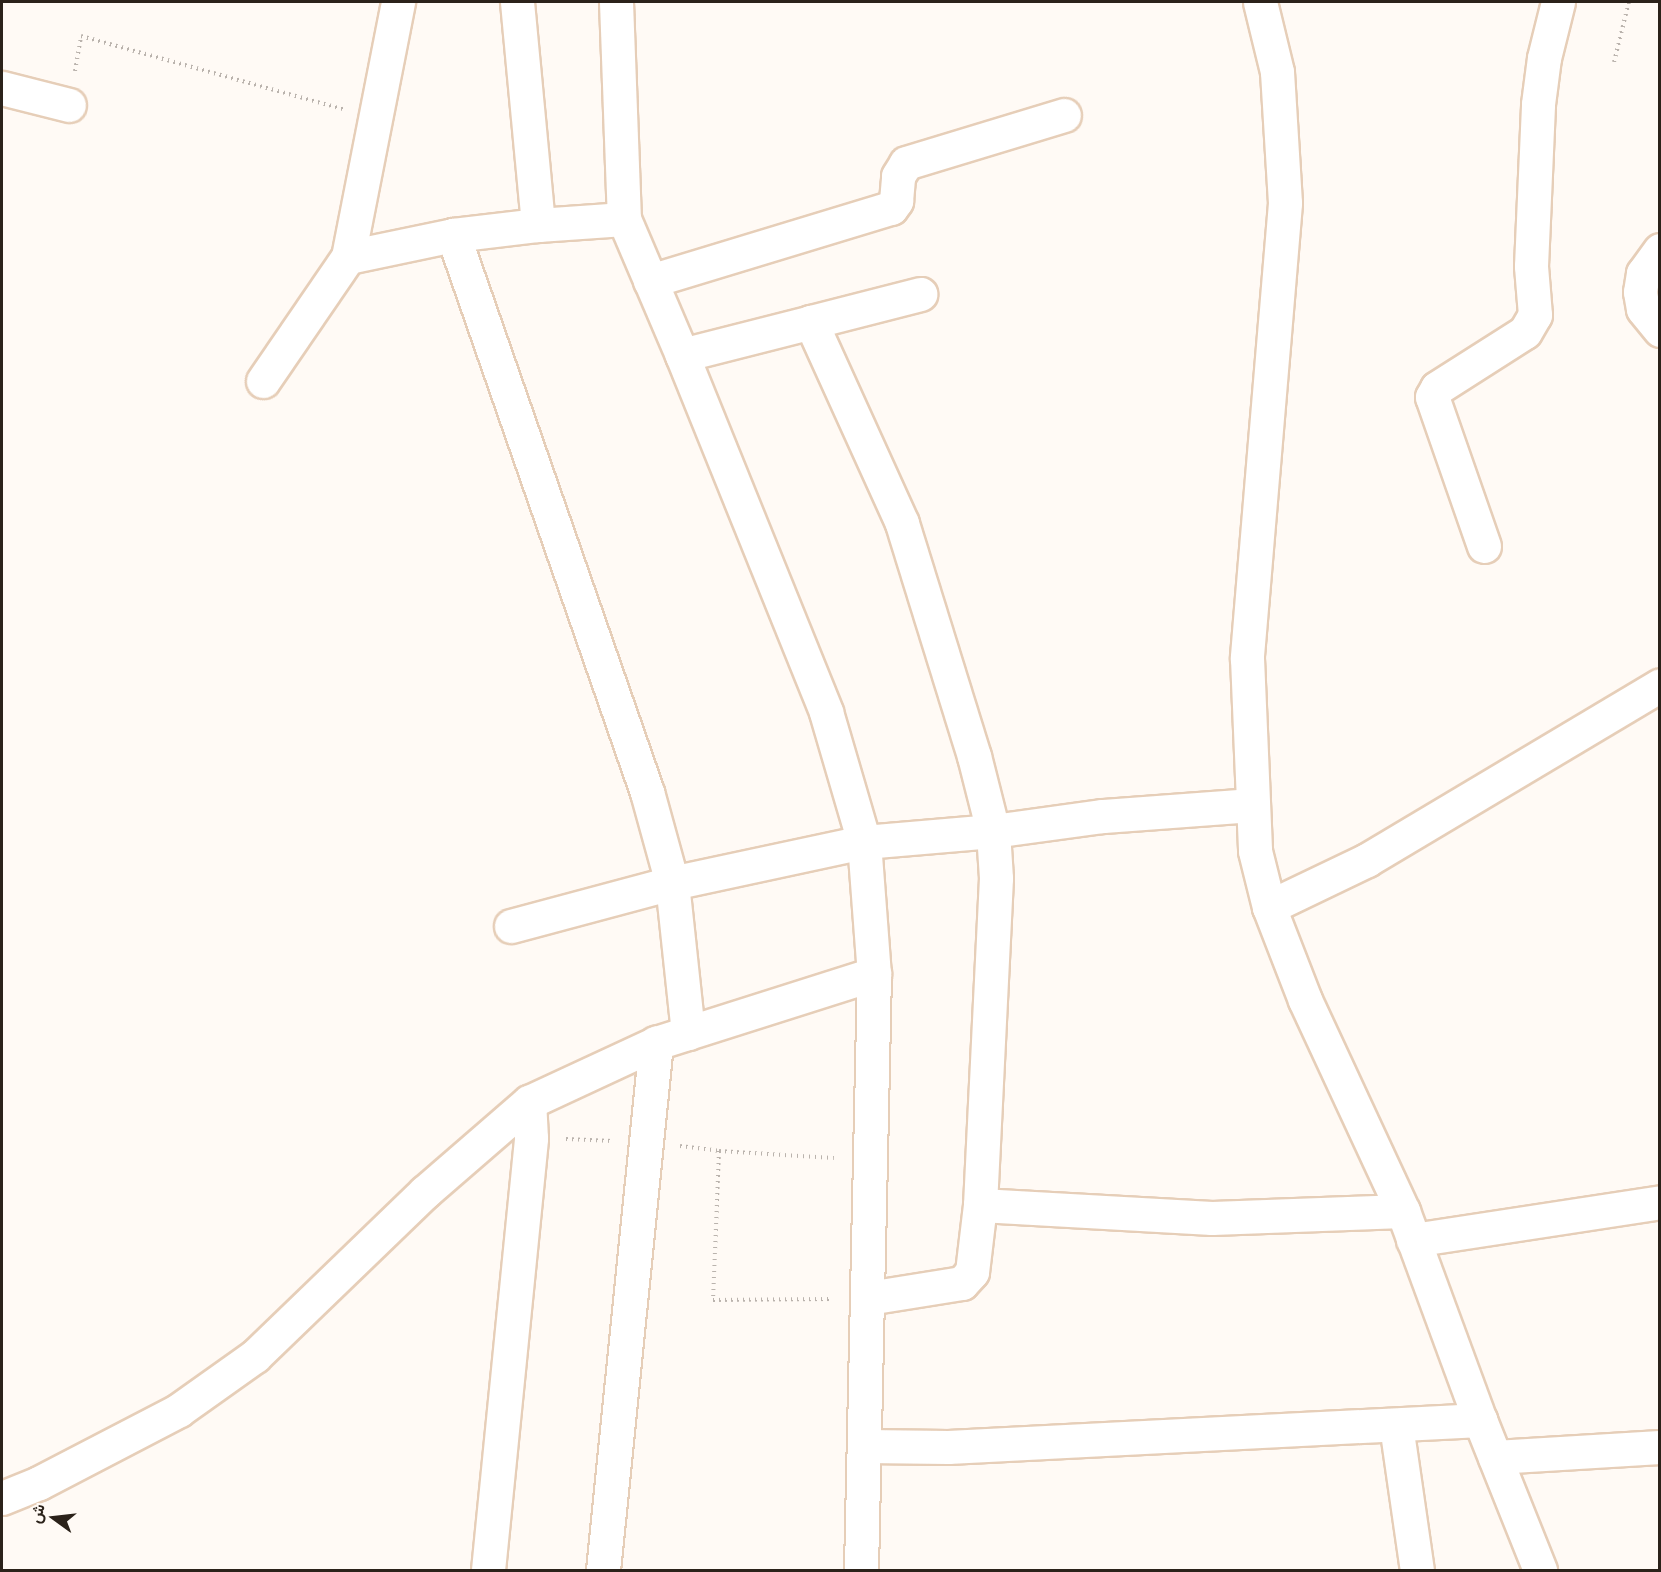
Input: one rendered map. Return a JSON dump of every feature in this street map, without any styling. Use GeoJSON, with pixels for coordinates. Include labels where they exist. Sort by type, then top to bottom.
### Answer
{"type":"FeatureCollection","features":[{"type":"Feature","properties":{"kind":"street"},"geometry":{"type":"LineString","coordinates":[[263,381],[348,257],[398,2]]}},
{"type":"Feature","properties":{"kind":"street"},"geometry":{"type":"LineString","coordinates":[[516,2],[538,225]]}},
{"type":"Feature","properties":{"kind":"street"},"geometry":{"type":"LineString","coordinates":[[616,2],[624,219],[682,355],[826,712],[864,842],[874,974],[861,1570]]}},
{"type":"Feature","properties":{"kind":"street"},"geometry":{"type":"LineString","coordinates":[[1260,2],[1278,72],[1285,202],[1247,658],[1255,851],[1269,907],[1305,1000],[1408,1225],[1480,1420],[1540,1570]]}},
{"type":"Feature","properties":{"kind":"street"},"geometry":{"type":"LineString","coordinates":[[1484,546],[1432,397],[1437,388],[1525,332],[1535,315],[1532,267],[1538,104],[1544,58],[1558,2]]}},
{"type":"Feature","properties":{"kind":"street"},"geometry":{"type":"LineString","coordinates":[[2,88],[69,105]]}},
{"type":"Feature","properties":{"kind":"street"},"geometry":{"type":"LineString","coordinates":[[650,281],[891,208],[896,201],[898,176],[906,163],[1064,115]]}},
{"type":"Feature","properties":{"kind":"street"},"geometry":{"type":"LineString","coordinates":[[348,257],[453,235],[538,225],[624,219]]}},
{"type":"Feature","properties":{"kind":"street"},"geometry":{"type":"LineString","coordinates":[[453,235],[647,792],[672,884],[688,1033]]}},
{"type":"Feature","properties":{"kind":"street"},"geometry":{"type":"LineString","coordinates":[[1659,250],[1643,273],[1640,292],[1643,309],[1659,330]]}},
{"type":"Feature","properties":{"kind":"street"},"geometry":{"type":"LineString","coordinates":[[682,355],[920,294]]}},
{"type":"Feature","properties":{"kind":"street"},"geometry":{"type":"LineString","coordinates":[[811,322],[902,523],[974,756],[993,831],[996,878],[980,1204],[972,1272],[968,1280],[962,1283],[868,1298]]}},
{"type":"Feature","properties":{"kind":"street"},"geometry":{"type":"LineString","coordinates":[[1269,907],[1367,860],[1659,685]]}},
{"type":"Feature","properties":{"kind":"street"},"geometry":{"type":"LineString","coordinates":[[511,926],[672,884],[864,842],[993,831],[1102,816],[1253,805]]}},
{"type":"Feature","properties":{"kind":"street"},"geometry":{"type":"LineString","coordinates":[[2,1498],[39,1483],[179,1410],[255,1356],[425,1192],[529,1102],[656,1043],[874,974]]}},
{"type":"Feature","properties":{"kind":"street"},"geometry":{"type":"LineString","coordinates":[[603,1570],[656,1043]]}},
{"type":"Feature","properties":{"kind":"street"},"geometry":{"type":"LineString","coordinates":[[488,1570],[531,1138],[529,1102]]}},
{"type":"Feature","properties":{"kind":"street"},"geometry":{"type":"LineString","coordinates":[[980,1204],[1212,1218],[1408,1225],[1659,1202]]}},
{"type":"Feature","properties":{"kind":"street"},"geometry":{"type":"LineString","coordinates":[[865,1446],[948,1447],[1480,1420]]}},
{"type":"Feature","properties":{"kind":"street"},"geometry":{"type":"LineString","coordinates":[[1396,1425],[1417,1570]]}},
{"type":"Feature","properties":{"kind":"street"},"geometry":{"type":"LineString","coordinates":[[1495,1457],[1659,1447]]}},
{"type":"Feature","properties":{"kind":"path"},"geometry":{"type":"LineString","coordinates":[[1614,62],[1629,2]]}},
{"type":"Feature","properties":{"kind":"path"},"geometry":{"type":"LineString","coordinates":[[69,105],[81,36],[374,118]]}},
{"type":"Feature","properties":{"kind":"path"},"geometry":{"type":"LineString","coordinates":[[531,1138],[646,1142]]}},
{"type":"Feature","properties":{"kind":"path"},"geometry":{"type":"LineString","coordinates":[[868,1298],[713,1300],[719,1151],[871,1161]]}}]}
